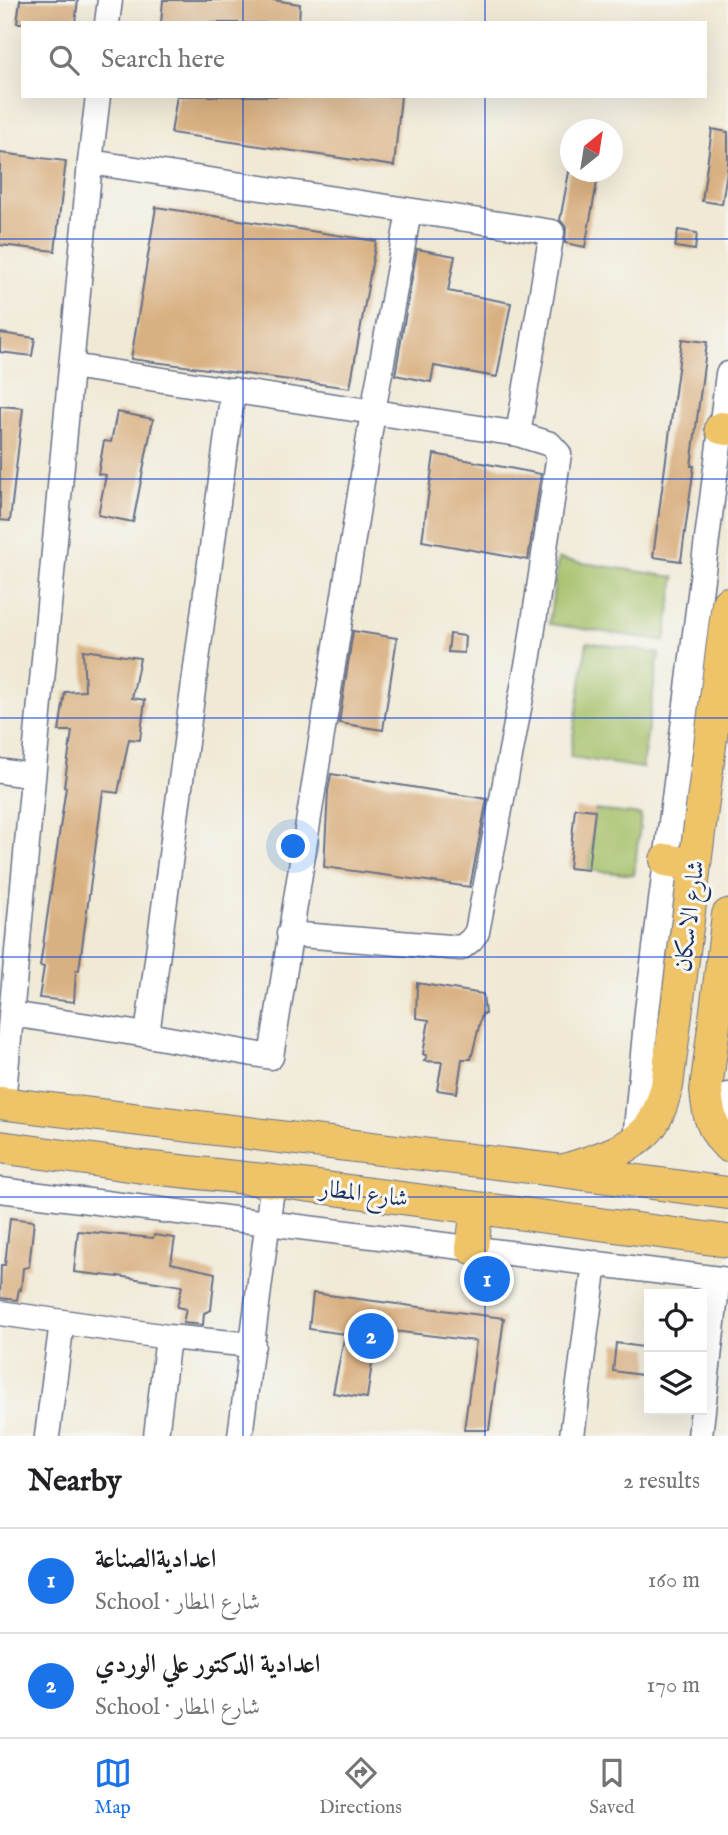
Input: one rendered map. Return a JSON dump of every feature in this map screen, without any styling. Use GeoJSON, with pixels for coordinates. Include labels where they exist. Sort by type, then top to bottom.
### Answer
{"type":"FeatureCollection","features":[{"type":"Feature","properties":{"kind":"main road","name":"شارع الاسكان"},"geometry":{"type":"LineString","coordinates":[[562,1171],[609,1155],[635,1140],[649,1128],[659,1111],[667,1086],[687,929],[680,863],[728,603]]}},
{"type":"Feature","properties":{"kind":"main road","name":"شارع الاسكان"},"geometry":{"type":"LineString","coordinates":[[722,1141],[708,1111],[706,1090],[727,922]]}},
{"type":"Feature","properties":{"kind":"main road"},"geometry":{"type":"LineString","coordinates":[[687,929],[695,936],[714,937],[727,922]]}},
{"type":"Feature","properties":{"kind":"main road"},"geometry":{"type":"LineString","coordinates":[[681,979],[692,972],[701,971],[710,974],[719,982]]}},
{"type":"Feature","properties":{"kind":"main road","name":"شارع المطار"},"geometry":{"type":"LineString","coordinates":[[1,1103],[728,1193]]}},
{"type":"Feature","properties":{"kind":"main road"},"geometry":{"type":"LineString","coordinates":[[50,1153],[60,1142],[63,1128],[59,1114],[54,1109]]}},
{"type":"Feature","properties":{"kind":"main road"},"geometry":{"type":"LineString","coordinates":[[143,1167],[138,1160],[135,1144],[136,1135],[147,1122]]}},
{"type":"Feature","properties":{"kind":"main road","name":"شارع المطار"},"geometry":{"type":"LineString","coordinates":[[0,1147],[728,1241]]}},
{"type":"Feature","properties":{"kind":"main road"},"geometry":{"type":"LineString","coordinates":[[472,1248],[477,1208]]}},
{"type":"Feature","properties":{"kind":"street"},"geometry":{"type":"LineString","coordinates":[[107,21],[110,0]]}},
{"type":"Feature","properties":{"kind":"street"},"geometry":{"type":"LineString","coordinates":[[1,1103],[98,98]]}},
{"type":"Feature","properties":{"kind":"street"},"geometry":{"type":"LineString","coordinates":[[90,162],[552,232],[518,434]]}},
{"type":"Feature","properties":{"kind":"street"},"geometry":{"type":"LineString","coordinates":[[11,1014],[271,1056],[373,412],[409,211]]}},
{"type":"Feature","properties":{"kind":"street"},"geometry":{"type":"LineString","coordinates":[[71,366],[518,434],[550,444],[559,454],[529,655],[477,932],[461,948],[289,934]]}},
{"type":"Feature","properties":{"kind":"street"},"geometry":{"type":"LineString","coordinates":[[635,1140],[647,1011],[680,863],[728,374]]}},
{"type":"Feature","properties":{"kind":"street"},"geometry":{"type":"LineString","coordinates":[[147,1035],[233,390]]}},
{"type":"Feature","properties":{"kind":"street"},"geometry":{"type":"LineString","coordinates":[[0,771],[33,776]]}},
{"type":"Feature","properties":{"kind":"street"},"geometry":{"type":"LineString","coordinates":[[722,1141],[728,1094]]}},
{"type":"Feature","properties":{"kind":"street"},"geometry":{"type":"LineString","coordinates":[[240,1436],[273,1181]]}},
{"type":"Feature","properties":{"kind":"street"},"geometry":{"type":"LineString","coordinates":[[0,1190],[723,1280],[700,1436]]}},
{"type":"Feature","properties":{"kind":"street"},"geometry":{"type":"LineString","coordinates":[[572,1436],[595,1264]]}},
{"type":"Feature","properties":{"kind":"street"},"geometry":{"type":"LineString","coordinates":[[0,1313],[253,1345]]}},
{"type":"Feature","properties":{"kind":"street"},"geometry":{"type":"LineString","coordinates":[[47,1436],[62,1322]]}},
{"type":"Feature","properties":{"kind":"street"},"geometry":{"type":"LineString","coordinates":[[156,1436],[168,1336]]}},
{"type":"Feature","properties":{"kind":"green space"},"geometry":{"type":"Polygon","coordinates":[[[558,559],[675,577],[665,641],[549,624],[558,559]]]}},
{"type":"Feature","properties":{"kind":"green space"},"geometry":{"type":"Polygon","coordinates":[[[587,642],[659,653],[642,768],[570,757],[587,642]]]}},
{"type":"Feature","properties":{"kind":"green space"},"geometry":{"type":"Polygon","coordinates":[[[595,810],[641,815],[634,875],[588,870],[595,810]]]}},
{"type":"Feature","properties":{"kind":"building"},"geometry":{"type":"Polygon","coordinates":[[[20,0],[78,0],[75,21],[17,23],[20,0]]]}},
{"type":"Feature","properties":{"kind":"building"},"geometry":{"type":"Polygon","coordinates":[[[163,0],[273,0],[300,4],[299,21],[161,21],[163,0]]]}},
{"type":"Feature","properties":{"kind":"building"},"geometry":{"type":"Polygon","coordinates":[[[177,98],[401,98],[394,166],[171,133],[177,98]]]}},
{"type":"Feature","properties":{"kind":"building"},"geometry":{"type":"Polygon","coordinates":[[[712,129],[728,132],[728,165],[722,204],[702,201],[712,129]]]}},
{"type":"Feature","properties":{"kind":"building"},"geometry":{"type":"Polygon","coordinates":[[[0,153],[66,161],[55,251],[0,245],[0,153]]]}},
{"type":"Feature","properties":{"kind":"building"},"geometry":{"type":"Polygon","coordinates":[[[567,182],[597,182],[585,247],[565,243],[566,227],[560,220],[567,182]]]}},
{"type":"Feature","properties":{"kind":"building"},"geometry":{"type":"Polygon","coordinates":[[[156,207],[376,241],[350,388],[131,359],[156,207]]]}},
{"type":"Feature","properties":{"kind":"building"},"geometry":{"type":"Polygon","coordinates":[[[678,230],[697,233],[695,250],[675,247],[678,230]]]}},
{"type":"Feature","properties":{"kind":"building"},"geometry":{"type":"Polygon","coordinates":[[[417,249],[455,256],[448,291],[511,303],[497,377],[434,366],[431,382],[395,375],[417,249]]]}},
{"type":"Feature","properties":{"kind":"building"},"geometry":{"type":"Polygon","coordinates":[[[0,333],[35,338],[32,356],[0,352],[0,333]]]}},
{"type":"Feature","properties":{"kind":"building"},"geometry":{"type":"Polygon","coordinates":[[[682,339],[707,342],[681,561],[653,557],[682,339]]]}},
{"type":"Feature","properties":{"kind":"building"},"geometry":{"type":"Polygon","coordinates":[[[0,406],[23,408],[10,521],[0,520],[0,406]]]}},
{"type":"Feature","properties":{"kind":"building"},"geometry":{"type":"Polygon","coordinates":[[[117,412],[153,419],[133,522],[98,515],[106,475],[98,474],[104,441],[111,442],[117,412]]]}},
{"type":"Feature","properties":{"kind":"building"},"geometry":{"type":"Polygon","coordinates":[[[434,454],[541,474],[528,560],[422,541],[434,454]]]}},
{"type":"Feature","properties":{"kind":"building"},"geometry":{"type":"Polygon","coordinates":[[[353,631],[397,638],[383,730],[339,723],[353,631]]]}},
{"type":"Feature","properties":{"kind":"building"},"geometry":{"type":"Polygon","coordinates":[[[450,634],[465,636],[464,653],[448,652],[450,634]]]}},
{"type":"Feature","properties":{"kind":"building"},"geometry":{"type":"Polygon","coordinates":[[[83,650],[140,658],[132,698],[145,700],[140,740],[129,739],[118,793],[103,791],[79,970],[76,970],[74,1002],[39,998],[44,967],[40,966],[72,731],[59,731],[65,692],[85,691],[83,650]]]}},
{"type":"Feature","properties":{"kind":"building"},"geometry":{"type":"Polygon","coordinates":[[[331,774],[487,799],[470,887],[324,867],[331,774]]]}},
{"type":"Feature","properties":{"kind":"building"},"geometry":{"type":"Polygon","coordinates":[[[575,808],[595,810],[588,870],[569,868],[575,808]]]}},
{"type":"Feature","properties":{"kind":"building"},"geometry":{"type":"Polygon","coordinates":[[[417,983],[483,994],[485,1014],[482,1014],[471,1059],[462,1059],[457,1093],[437,1090],[442,1062],[424,1061],[427,1056],[423,1054],[429,1020],[416,1018],[417,983]]]}},
{"type":"Feature","properties":{"kind":"building"},"geometry":{"type":"Polygon","coordinates":[[[10,1218],[34,1221],[29,1267],[23,1268],[17,1300],[0,1298],[1,1265],[5,1265],[10,1218]]]}},
{"type":"Feature","properties":{"kind":"building"},"geometry":{"type":"Polygon","coordinates":[[[78,1231],[175,1238],[171,1263],[215,1273],[211,1310],[204,1313],[203,1325],[183,1323],[186,1309],[177,1307],[182,1286],[74,1272],[78,1231]]]}},
{"type":"Feature","properties":{"kind":"building"},"geometry":{"type":"Polygon","coordinates":[[[313,1293],[504,1318],[489,1430],[464,1430],[476,1341],[377,1329],[367,1398],[333,1393],[345,1334],[309,1329],[313,1293]]]}},
{"type":"Feature","properties":{"kind":"building"},"geometry":{"type":"Polygon","coordinates":[[[616,1343],[644,1347],[644,1375],[613,1371],[616,1343]]]}},
{"type":"Feature","properties":{"kind":"place","name":"اعداديةالصناعة"},"geometry":{"type":"Point","coordinates":[487,1279]}},
{"type":"Feature","properties":{"kind":"place","name":"اعدادية الدكتور علي الوردي"},"geometry":{"type":"Point","coordinates":[371,1336]}}]}
